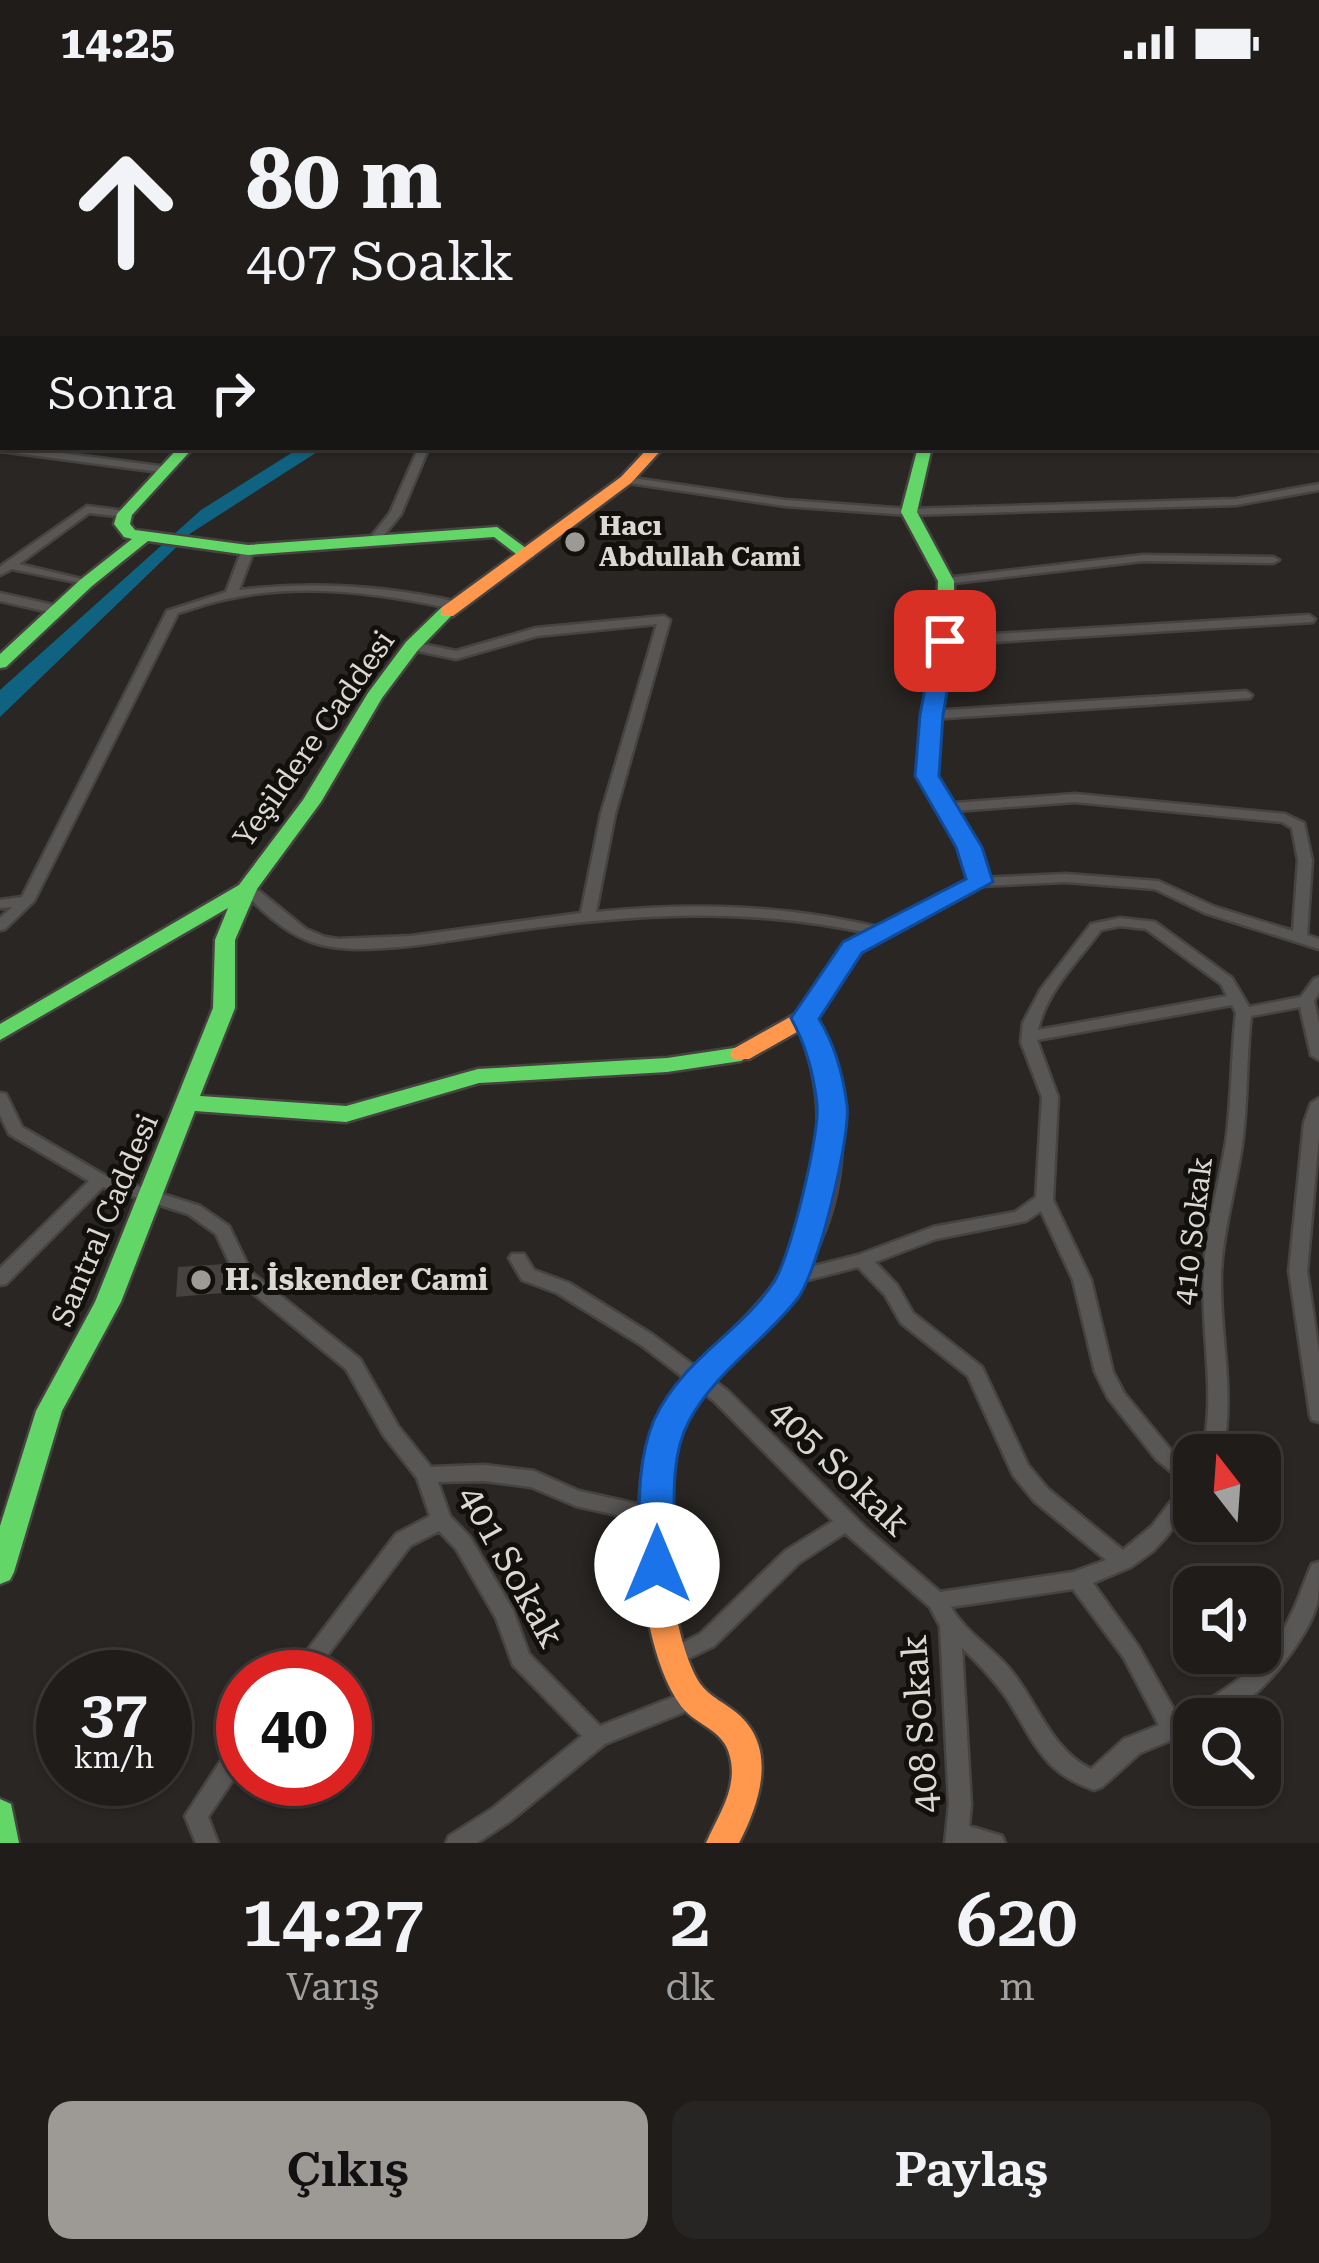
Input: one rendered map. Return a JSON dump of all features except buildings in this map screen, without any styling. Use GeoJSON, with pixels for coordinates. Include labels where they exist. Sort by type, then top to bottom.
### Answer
{"type":"FeatureCollection","features":[{"type":"Feature","properties":{"kind":"street"},"geometry":{"type":"LineString","coordinates":[[787,84],[804,84]]}},
{"type":"Feature","properties":{"kind":"street"},"geometry":{"type":"LineString","coordinates":[[15,450],[167,470]]}},
{"type":"Feature","properties":{"kind":"street"},"geometry":{"type":"LineString","coordinates":[[184,450],[125,514],[124,529],[149,540],[248,550],[497,532],[526,554]]}},
{"type":"Feature","properties":{"kind":"street"},"geometry":{"type":"LineString","coordinates":[[372,543],[395,514],[423,450]]}},
{"type":"Feature","properties":{"kind":"street","name":"Yeşildere Caddesi"},"geometry":{"type":"LineString","coordinates":[[247,888],[311,802],[374,697],[412,646],[454,604],[626,480],[648,450]]}},
{"type":"Feature","properties":{"kind":"street"},"geometry":{"type":"LineString","coordinates":[[924,450],[909,512],[946,580],[945,641],[931,715],[927,776],[969,847],[980,882]]}},
{"type":"Feature","properties":{"kind":"street"},"geometry":{"type":"LineString","coordinates":[[626,480],[785,503],[909,512],[1236,502],[1319,487]]}},
{"type":"Feature","properties":{"kind":"street"},"geometry":{"type":"LineString","coordinates":[[5,569],[87,508],[125,514]]}},
{"type":"Feature","properties":{"kind":"street"},"geometry":{"type":"LineString","coordinates":[[0,663],[86,583],[149,540]]}},
{"type":"Feature","properties":{"kind":"street"},"geometry":{"type":"LineString","coordinates":[[231,594],[248,550]]}},
{"type":"Feature","properties":{"kind":"street"},"geometry":{"type":"LineString","coordinates":[[946,580],[1143,558],[1273,560]]}},
{"type":"Feature","properties":{"kind":"street"},"geometry":{"type":"LineString","coordinates":[[5,569],[86,583]]}},
{"type":"Feature","properties":{"kind":"street"},"geometry":{"type":"LineString","coordinates":[[0,926],[27,901],[173,611],[231,594],[308,587],[400,594],[454,604]]}},
{"type":"Feature","properties":{"kind":"street"},"geometry":{"type":"LineString","coordinates":[[0,597],[58,610]]}},
{"type":"Feature","properties":{"kind":"street"},"geometry":{"type":"LineString","coordinates":[[0,615],[18,601]]}},
{"type":"Feature","properties":{"kind":"street"},"geometry":{"type":"LineString","coordinates":[[945,641],[1309,619]]}},
{"type":"Feature","properties":{"kind":"street"},"geometry":{"type":"LineString","coordinates":[[412,646],[456,655],[536,632],[664,620],[608,814],[588,916]]}},
{"type":"Feature","properties":{"kind":"street"},"geometry":{"type":"LineString","coordinates":[[931,715],[1246,695]]}},
{"type":"Feature","properties":{"kind":"street"},"geometry":{"type":"LineString","coordinates":[[942,808],[1076,798],[1285,818],[1299,826],[1305,860],[1300,935]]}},
{"type":"Feature","properties":{"kind":"street"},"geometry":{"type":"LineString","coordinates":[[187,1103],[346,1114],[478,1076],[737,1056],[805,1018],[853,948],[980,882],[1066,878],[1158,885],[1210,910],[1319,944]]}},
{"type":"Feature","properties":{"kind":"street"},"geometry":{"type":"LineString","coordinates":[[0,1033],[247,888],[297,930],[326,943],[416,940],[588,916],[686,909],[830,917],[881,932]]}},
{"type":"Feature","properties":{"kind":"street","name":"Santral Caddesi"},"geometry":{"type":"LineString","coordinates":[[0,1572],[49,1411],[108,1302],[224,1008],[224,940],[247,888]]}},
{"type":"Feature","properties":{"kind":"street"},"geometry":{"type":"LineString","coordinates":[[0,904],[27,901]]}},
{"type":"Feature","properties":{"kind":"street"},"geometry":{"type":"LineString","coordinates":[[1173,1463],[1117,1397],[1105,1372],[1082,1280],[1044,1200],[1050,1096],[1030,1023],[1046,992],[1096,927],[1120,922],[1150,925],[1183,946],[1227,981],[1240,1006]]}},
{"type":"Feature","properties":{"kind":"street"},"geometry":{"type":"LineString","coordinates":[[1319,982],[1306,1001],[1319,1054]]}},
{"type":"Feature","properties":{"kind":"street"},"geometry":{"type":"LineString","coordinates":[[1030,1036],[1306,1001]]}},
{"type":"Feature","properties":{"kind":"street","name":"410 Sokak"},"geometry":{"type":"LineString","coordinates":[[1217,1434],[1220,1374],[1213,1336],[1212,1277],[1235,1135],[1240,1006]]}},
{"type":"Feature","properties":{"kind":"street"},"geometry":{"type":"LineString","coordinates":[[722,1843],[751,1786],[749,1759],[734,1729],[691,1699],[662,1606],[659,1453],[673,1418],[698,1380],[787,1289],[807,1242],[833,1110],[819,1042],[805,1018]]}},
{"type":"Feature","properties":{"kind":"street","name":"401 Sokak"},"geometry":{"type":"LineString","coordinates":[[0,1099],[15,1130],[100,1180],[194,1210],[223,1230],[244,1276],[353,1364],[391,1430],[426,1475],[441,1520],[463,1544],[506,1616],[520,1659],[597,1737]]}},
{"type":"Feature","properties":{"kind":"street"},"geometry":{"type":"LineString","coordinates":[[1319,1103],[1312,1124],[1298,1271],[1319,1415]]}},
{"type":"Feature","properties":{"kind":"street"},"geometry":{"type":"LineString","coordinates":[[0,1280],[100,1180]]}},
{"type":"Feature","properties":{"kind":"street"},"geometry":{"type":"LineString","coordinates":[[791,1278],[862,1260],[933,1233],[1020,1217],[1044,1200]]}},
{"type":"Feature","properties":{"kind":"street","name":"405 Sokak"},"geometry":{"type":"LineString","coordinates":[[518,1258],[528,1275],[563,1288],[616,1321],[721,1396],[847,1522],[938,1601]]}},
{"type":"Feature","properties":{"kind":"street"},"geometry":{"type":"LineString","coordinates":[[862,1260],[891,1290],[907,1318],[974,1372],[1020,1470],[1041,1495],[1121,1560]]}},
{"type":"Feature","properties":{"kind":"street"},"geometry":{"type":"LineString","coordinates":[[426,1475],[484,1473],[534,1480],[576,1498],[657,1516]]}},
{"type":"Feature","properties":{"kind":"street"},"geometry":{"type":"LineString","coordinates":[[938,1601],[971,1592],[1078,1579],[1145,1546],[1173,1509]]}},
{"type":"Feature","properties":{"kind":"street"},"geometry":{"type":"LineString","coordinates":[[319,1650],[403,1540],[441,1520]]}},
{"type":"Feature","properties":{"kind":"street"},"geometry":{"type":"LineString","coordinates":[[677,1655],[706,1640],[793,1557],[847,1522]]}},
{"type":"Feature","properties":{"kind":"street"},"geometry":{"type":"LineString","coordinates":[[1232,1698],[1284,1653],[1304,1618],[1319,1570]]}},
{"type":"Feature","properties":{"kind":"street"},"geometry":{"type":"LineString","coordinates":[[1078,1579],[1173,1705]]}},
{"type":"Feature","properties":{"kind":"street","name":"408 Sokak"},"geometry":{"type":"LineString","coordinates":[[938,1601],[950,1625],[958,1838]]}},
{"type":"Feature","properties":{"kind":"street"},"geometry":{"type":"LineString","coordinates":[[950,1625],[977,1648],[1015,1693],[1037,1736],[1078,1776],[1094,1780],[1132,1747],[1173,1728]]}},
{"type":"Feature","properties":{"kind":"street"},"geometry":{"type":"LineString","coordinates":[[457,1843],[501,1815],[597,1737],[691,1699]]}},
{"type":"Feature","properties":{"kind":"street"},"geometry":{"type":"LineString","coordinates":[[207,1843],[196,1816],[216,1786]]}},
{"type":"Feature","properties":{"kind":"street"},"geometry":{"type":"LineString","coordinates":[[0,1814],[3,1843]]}},
{"type":"Feature","properties":{"kind":"street"},"geometry":{"type":"LineString","coordinates":[[958,1838],[994,1843]]}},
{"type":"Feature","properties":{"kind":"water"},"geometry":{"type":"Polygon","coordinates":[[[296,450],[320,450],[191,533],[0,717],[0,690],[201,510],[296,450]]]}},
{"type":"Feature","properties":{"kind":"traffic: fast"},"geometry":{"type":"LineString","coordinates":[[184,450],[125,514],[122,524],[130,534],[248,550],[497,532],[526,554]]}},
{"type":"Feature","properties":{"kind":"traffic: fast"},"geometry":{"type":"LineString","coordinates":[[924,450],[909,512],[946,581],[945,641],[930,733]]}},
{"type":"Feature","properties":{"kind":"traffic: fast"},"geometry":{"type":"LineString","coordinates":[[0,663],[86,583],[142,539]]}},
{"type":"Feature","properties":{"kind":"traffic: fast"},"geometry":{"type":"LineString","coordinates":[[0,1572],[49,1411],[108,1302],[224,1008],[225,940],[247,888],[311,802],[374,697],[412,646],[447,612]]}},
{"type":"Feature","properties":{"kind":"traffic: fast"},"geometry":{"type":"LineString","coordinates":[[0,1033],[246,889]]}},
{"type":"Feature","properties":{"kind":"traffic: fast"},"geometry":{"type":"LineString","coordinates":[[187,1103],[346,1114],[478,1076],[667,1065],[741,1054]]}},
{"type":"Feature","properties":{"kind":"traffic: fast"},"geometry":{"type":"LineString","coordinates":[[0,1814],[3,1843]]}},
{"type":"Feature","properties":{"kind":"traffic: slow"},"geometry":{"type":"LineString","coordinates":[[447,612],[626,480],[654,450]]}},
{"type":"Feature","properties":{"kind":"traffic: slow"},"geometry":{"type":"LineString","coordinates":[[741,1054],[805,1018],[853,948],[980,882],[969,847],[927,776],[930,733]]}},
{"type":"Feature","properties":{"kind":"traffic: slow"},"geometry":{"type":"LineString","coordinates":[[722,1843],[743,1799],[748,1768],[739,1739],[729,1725],[692,1698],[676,1664],[658,1576],[657,1469],[662,1442],[681,1403],[780,1294],[809,1240]]}},
{"type":"Feature","properties":{"kind":"traffic: jam"},"geometry":{"type":"LineString","coordinates":[[805,1018],[826,1072],[831,1128],[824,1184],[809,1240]]}},
{"type":"Feature","properties":{"kind":"place","name":"Hacı Abdullah Cami"},"geometry":{"type":"Point","coordinates":[575,542]}},
{"type":"Feature","properties":{"kind":"place","name":"H. İskender Cami"},"geometry":{"type":"Point","coordinates":[201,1280]}},
{"type":"Feature","properties":{"kind":"route"},"geometry":{"type":"LineString","coordinates":[[657,1565],[659,1453],[673,1418],[698,1380],[787,1289],[807,1242],[833,1110],[819,1042],[805,1018],[853,948],[980,882],[969,847],[927,776],[931,715],[945,641]]}}]}
